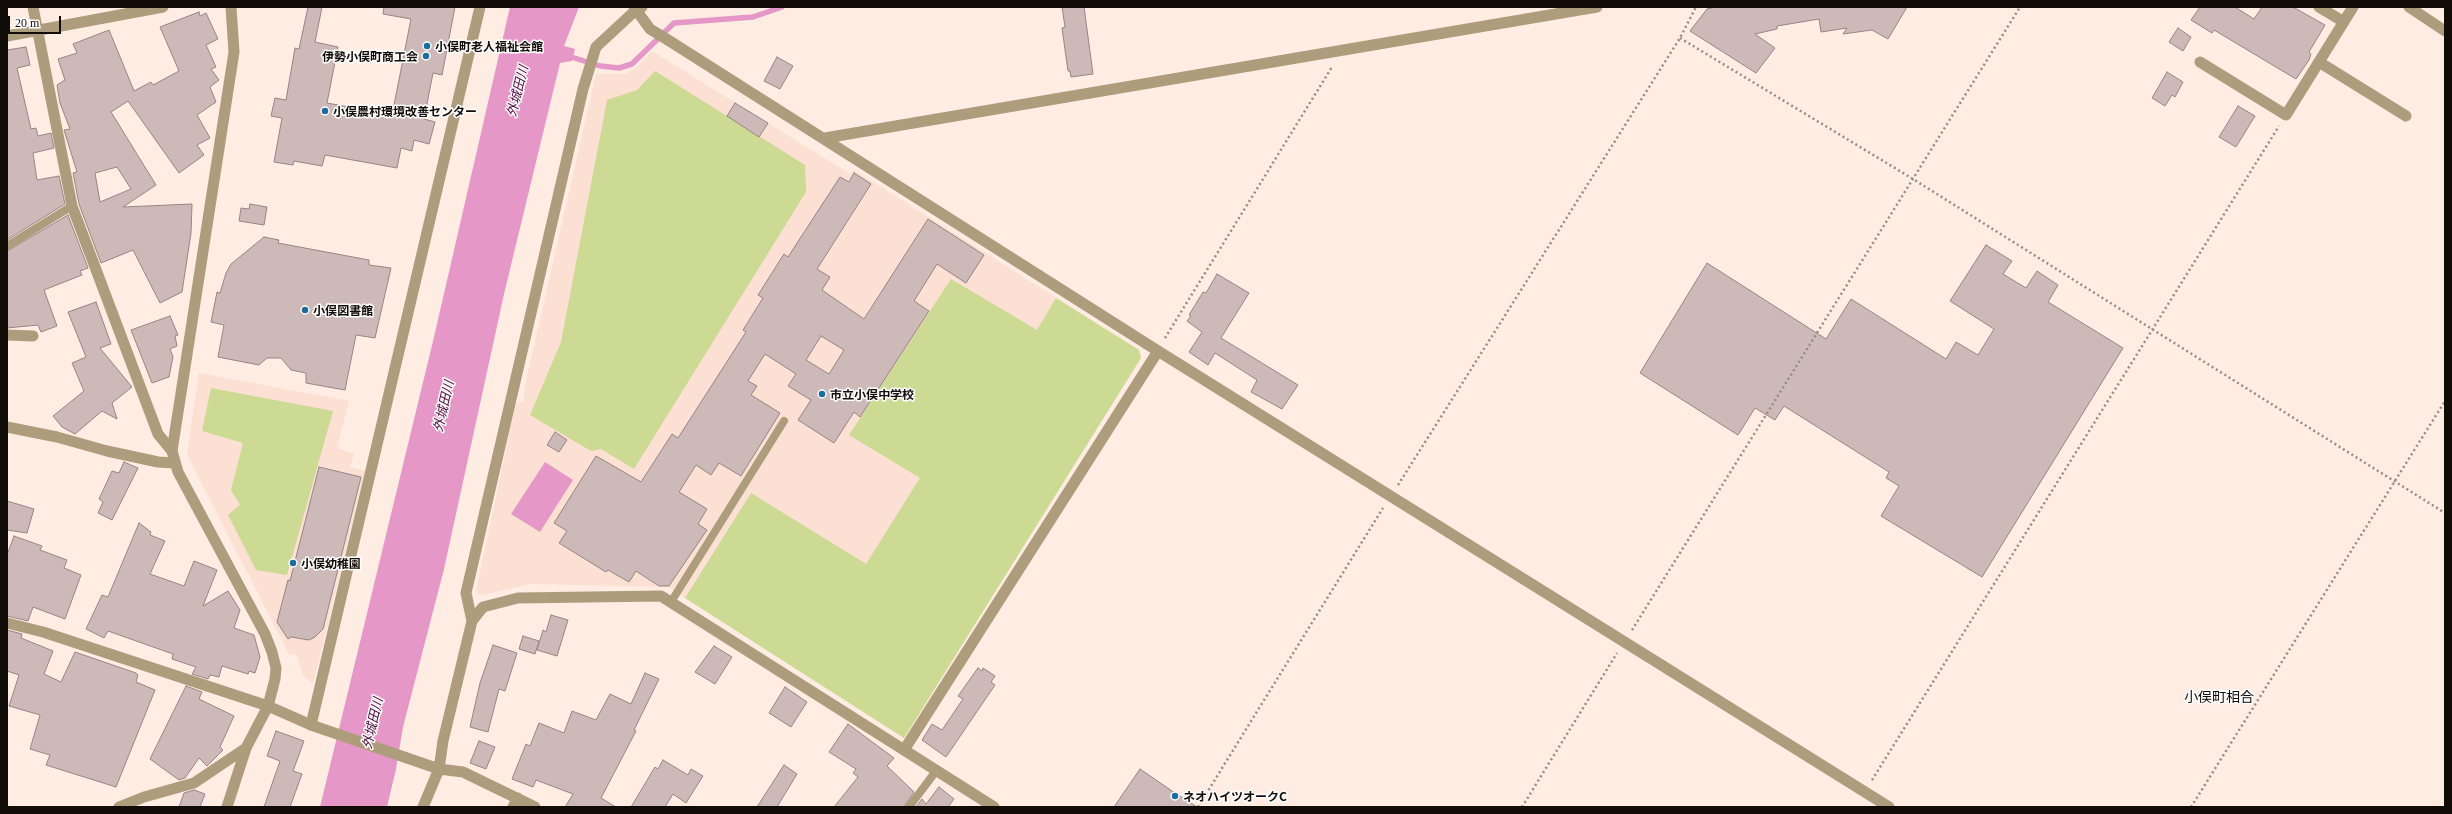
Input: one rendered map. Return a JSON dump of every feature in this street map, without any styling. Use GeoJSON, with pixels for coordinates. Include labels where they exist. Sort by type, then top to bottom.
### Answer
{"type":"FeatureCollection","features":[{"type":"Feature","properties":{"kind":"street"},"geometry":{"type":"LineString","coordinates":[[33,7],[72,206],[158,434],[172,451]]}},
{"type":"Feature","properties":{"kind":"street"},"geometry":{"type":"LineString","coordinates":[[7,36],[164,7]]}},
{"type":"Feature","properties":{"kind":"street"},"geometry":{"type":"LineString","coordinates":[[226,807],[246,748],[268,706],[276,668],[265,634],[174,463],[172,451],[234,52],[231,7]]}},
{"type":"Feature","properties":{"kind":"street"},"geometry":{"type":"LineString","coordinates":[[316,726],[480,7]]}},
{"type":"Feature","properties":{"kind":"street"},"geometry":{"type":"LineString","coordinates":[[825,138],[1597,7]]}},
{"type":"Feature","properties":{"kind":"street"},"geometry":{"type":"LineString","coordinates":[[2319,7],[2344,22]]}},
{"type":"Feature","properties":{"kind":"street"},"geometry":{"type":"LineString","coordinates":[[2200,62],[2286,115],[2353,7]]}},
{"type":"Feature","properties":{"kind":"street"},"geometry":{"type":"LineString","coordinates":[[2408,7],[2445,31]]}},
{"type":"Feature","properties":{"kind":"street"},"geometry":{"type":"LineString","coordinates":[[472,621],[466,593],[588,71],[596,47],[638,8],[653,31],[825,138],[1158,351],[1889,807]]}},
{"type":"Feature","properties":{"kind":"street"},"geometry":{"type":"LineString","coordinates":[[2319,62],[2406,116]]}},
{"type":"Feature","properties":{"kind":"street"},"geometry":{"type":"LineString","coordinates":[[7,335],[33,336]]}},
{"type":"Feature","properties":{"kind":"street"},"geometry":{"type":"LineString","coordinates":[[904,750],[1158,351]]}},
{"type":"Feature","properties":{"kind":"street"},"geometry":{"type":"LineString","coordinates":[[7,427],[57,437],[114,453],[158,462],[174,463]]}},
{"type":"Feature","properties":{"kind":"street"},"geometry":{"type":"LineString","coordinates":[[423,807],[440,764],[443,741],[472,621],[483,607],[518,598],[661,596],[994,807]]}},
{"type":"Feature","properties":{"kind":"street"},"geometry":{"type":"LineString","coordinates":[[7,623],[43,632],[268,706],[316,726],[420,763],[440,764],[463,772],[516,802],[535,807]]}},
{"type":"Feature","properties":{"kind":"street"},"geometry":{"type":"LineString","coordinates":[[119,807],[144,796],[194,782],[246,748]]}},
{"type":"Feature","properties":{"kind":"lane"},"geometry":{"type":"LineString","coordinates":[[7,246],[72,206]]}},
{"type":"Feature","properties":{"kind":"lane"},"geometry":{"type":"LineString","coordinates":[[671,602],[784,421]]}},
{"type":"Feature","properties":{"kind":"lane"},"geometry":{"type":"LineString","coordinates":[[909,807],[936,771]]}},
{"type":"Feature","properties":{"kind":"path"},"geometry":{"type":"LineString","coordinates":[[1198,807],[1391,496],[1680,38],[1696,7]]}},
{"type":"Feature","properties":{"kind":"path"},"geometry":{"type":"LineString","coordinates":[[1522,807],[2020,7]]}},
{"type":"Feature","properties":{"kind":"path"},"geometry":{"type":"LineString","coordinates":[[1680,38],[1912,180],[2152,331],[2445,512]]}},
{"type":"Feature","properties":{"kind":"path"},"geometry":{"type":"LineString","coordinates":[[1158,351],[1343,49]]}},
{"type":"Feature","properties":{"kind":"path"},"geometry":{"type":"LineString","coordinates":[[1865,791],[2286,115]]}},
{"type":"Feature","properties":{"kind":"path"},"geometry":{"type":"LineString","coordinates":[[2191,807],[2445,401]]}},
{"type":"Feature","properties":{"kind":"shaded area","name":"市立小俣中学校"},"geometry":{"type":"Polygon","coordinates":[[[652,51],[850,174],[854,170],[1139,350],[1141,358],[904,738],[668,587],[530,584],[480,596],[476,591],[516,403],[523,402],[525,385],[596,74],[626,74],[637,67],[652,51]]]}},
{"type":"Feature","properties":{"kind":"shaded area","name":"小俣幼稚園"},"geometry":{"type":"Polygon","coordinates":[[[199,373],[349,401],[337,448],[354,454],[350,467],[365,471],[313,684],[303,675],[297,655],[289,654],[187,455],[199,373]]]}},
{"type":"Feature","properties":{"kind":"green space"},"geometry":{"type":"Polygon","coordinates":[[[655,71],[805,165],[806,192],[634,469],[601,449],[591,451],[530,415],[561,342],[607,100],[637,90],[655,71]]]}},
{"type":"Feature","properties":{"kind":"green space"},"geometry":{"type":"Polygon","coordinates":[[[951,279],[1037,330],[1056,298],[1139,350],[1141,358],[904,738],[685,598],[751,493],[866,564],[920,478],[849,435],[951,279]]]}},
{"type":"Feature","properties":{"kind":"green space"},"geometry":{"type":"Polygon","coordinates":[[[211,388],[333,411],[287,575],[256,570],[228,515],[240,505],[231,490],[243,443],[202,431],[211,388]]]}},
{"type":"Feature","properties":{"kind":"water","name":"外城田川"},"geometry":{"type":"Polygon","coordinates":[[[510,7],[579,7],[564,46],[575,49],[572,61],[560,63],[504,294],[444,569],[403,727],[396,769],[387,807],[320,807],[434,337],[510,7]]]}},
{"type":"Feature","properties":{"kind":"water"},"geometry":{"type":"Polygon","coordinates":[[[545,462],[573,480],[540,532],[511,514],[545,462]]]}},
{"type":"Feature","properties":{"kind":"building","name":"小俣農村環境改善センター"},"geometry":{"type":"Polygon","coordinates":[[[308,7],[322,7],[315,42],[338,47],[327,103],[392,115],[411,19],[383,14],[384,7],[455,7],[442,75],[433,73],[424,119],[435,122],[429,144],[414,140],[412,151],[401,148],[397,168],[325,155],[322,166],[294,161],[293,165],[274,162],[282,118],[271,116],[275,98],[286,100],[295,48],[299,49],[308,7]]]}},
{"type":"Feature","properties":{"kind":"building"},"geometry":{"type":"Polygon","coordinates":[[[1062,7],[1084,7],[1093,74],[1071,77],[1070,71],[1068,71],[1062,28],[1065,27],[1062,7]]]}},
{"type":"Feature","properties":{"kind":"building"},"geometry":{"type":"Polygon","coordinates":[[[1716,7],[1907,7],[1888,39],[1872,30],[1843,34],[1847,28],[1821,32],[1819,19],[1777,26],[1777,29],[1755,34],[1775,48],[1756,73],[1690,31],[1707,9],[1716,7]]]}},
{"type":"Feature","properties":{"kind":"building"},"geometry":{"type":"Polygon","coordinates":[[[2200,7],[2235,7],[2254,19],[2262,7],[2293,7],[2325,25],[2309,52],[2311,54],[2309,60],[2296,79],[2214,30],[2212,33],[2191,20],[2200,7]]]}},
{"type":"Feature","properties":{"kind":"building"},"geometry":{"type":"Polygon","coordinates":[[[199,12],[200,16],[206,13],[218,39],[206,45],[216,67],[211,69],[219,80],[210,87],[216,102],[197,115],[210,138],[197,145],[204,155],[179,173],[128,101],[111,112],[156,185],[123,207],[192,204],[191,233],[182,292],[160,303],[133,250],[101,263],[79,204],[73,173],[77,172],[64,130],[70,129],[60,103],[57,85],[65,80],[58,59],[77,53],[73,44],[109,30],[134,91],[151,82],[153,85],[179,71],[160,27],[199,12]],[[117,167],[95,173],[100,202],[131,189],[117,167]]]}},
{"type":"Feature","properties":{"kind":"building"},"geometry":{"type":"Polygon","coordinates":[[[2178,28],[2191,37],[2183,51],[2169,42],[2178,28]]]}},
{"type":"Feature","properties":{"kind":"building"},"geometry":{"type":"Polygon","coordinates":[[[26,47],[30,65],[17,68],[31,129],[36,128],[38,136],[51,133],[54,148],[33,153],[37,180],[59,176],[65,204],[7,240],[7,50],[26,47]]]}},
{"type":"Feature","properties":{"kind":"building"},"geometry":{"type":"Polygon","coordinates":[[[777,57],[793,66],[780,89],[764,81],[777,57]]]}},
{"type":"Feature","properties":{"kind":"building"},"geometry":{"type":"Polygon","coordinates":[[[2167,72],[2183,82],[2175,97],[2172,95],[2165,106],[2152,98],[2167,72]]]}},
{"type":"Feature","properties":{"kind":"building"},"geometry":{"type":"Polygon","coordinates":[[[735,103],[768,123],[759,137],[727,116],[735,103]]]}},
{"type":"Feature","properties":{"kind":"building"},"geometry":{"type":"Polygon","coordinates":[[[2238,106],[2255,116],[2236,147],[2219,137],[2238,106]]]}},
{"type":"Feature","properties":{"kind":"building"},"geometry":{"type":"Polygon","coordinates":[[[854,173],[871,184],[817,269],[830,277],[822,290],[864,319],[928,219],[984,255],[966,283],[937,264],[914,301],[929,311],[860,417],[854,412],[834,443],[798,420],[811,400],[788,386],[796,374],[765,354],[748,381],[757,386],[751,395],[780,413],[741,476],[719,463],[711,475],[696,465],[679,492],[707,509],[698,524],[707,530],[669,586],[659,586],[636,571],[629,582],[608,570],[606,572],[559,543],[567,531],[554,523],[596,456],[641,482],[672,434],[678,438],[746,332],[743,330],[763,298],[758,295],[784,254],[788,257],[840,177],[849,182],[854,173]],[[821,336],[806,360],[829,374],[844,350],[821,336]]]}},
{"type":"Feature","properties":{"kind":"building"},"geometry":{"type":"Polygon","coordinates":[[[250,204],[267,207],[264,225],[239,221],[241,208],[249,209],[250,204]]]}},
{"type":"Feature","properties":{"kind":"building"},"geometry":{"type":"Polygon","coordinates":[[[68,215],[88,268],[80,271],[82,275],[44,290],[57,326],[41,332],[38,325],[7,328],[7,251],[68,215]]]}},
{"type":"Feature","properties":{"kind":"building","name":"小俣図書館"},"geometry":{"type":"Polygon","coordinates":[[[264,237],[279,240],[278,243],[369,260],[369,265],[391,268],[375,338],[356,335],[345,390],[306,383],[306,373],[291,370],[281,358],[267,358],[259,365],[218,357],[224,325],[211,322],[217,292],[220,293],[226,273],[231,264],[264,237]]]}},
{"type":"Feature","properties":{"kind":"building"},"geometry":{"type":"Polygon","coordinates":[[[1986,245],[2012,261],[2003,274],[2026,288],[2037,271],[2058,285],[2048,302],[2123,348],[1982,577],[1881,516],[1899,486],[1886,478],[1889,472],[1784,406],[1775,420],[1755,408],[1738,435],[1640,373],[1707,263],[1826,339],[1851,299],[1946,359],[1956,342],[1978,355],[1994,329],[1950,301],[1986,245]]]}},
{"type":"Feature","properties":{"kind":"building"},"geometry":{"type":"Polygon","coordinates":[[[1217,274],[1249,293],[1221,338],[1298,385],[1282,409],[1251,392],[1257,380],[1215,353],[1208,365],[1189,352],[1202,332],[1187,321],[1191,316],[1189,315],[1203,292],[1206,293],[1217,274]]]}},
{"type":"Feature","properties":{"kind":"building"},"geometry":{"type":"Polygon","coordinates":[[[96,302],[111,344],[100,348],[132,387],[112,403],[117,419],[102,411],[75,434],[62,427],[53,416],[84,391],[72,363],[86,357],[68,312],[96,302]]]}},
{"type":"Feature","properties":{"kind":"building"},"geometry":{"type":"Polygon","coordinates":[[[170,316],[178,335],[175,336],[177,346],[170,349],[173,357],[169,377],[152,383],[131,330],[170,316]]]}},
{"type":"Feature","properties":{"kind":"building"},"geometry":{"type":"Polygon","coordinates":[[[555,432],[567,440],[559,452],[547,445],[555,432]]]}},
{"type":"Feature","properties":{"kind":"building"},"geometry":{"type":"Polygon","coordinates":[[[124,462],[138,468],[112,520],[98,513],[103,502],[99,499],[112,471],[119,473],[124,462]]]}},
{"type":"Feature","properties":{"kind":"building"},"geometry":{"type":"Polygon","coordinates":[[[319,467],[361,477],[323,629],[315,637],[309,640],[291,637],[288,639],[277,622],[288,580],[290,581],[319,467]]]}},
{"type":"Feature","properties":{"kind":"building"},"geometry":{"type":"Polygon","coordinates":[[[7,501],[34,509],[27,533],[7,530],[7,501]]]}},
{"type":"Feature","properties":{"kind":"building"},"geometry":{"type":"Polygon","coordinates":[[[139,523],[151,532],[150,535],[165,541],[150,574],[184,586],[194,561],[217,570],[203,606],[228,591],[240,610],[234,628],[254,635],[260,657],[255,673],[249,671],[248,674],[222,666],[219,677],[210,675],[208,679],[192,674],[196,667],[172,659],[173,654],[108,631],[104,638],[86,629],[102,595],[108,597],[139,523]]]}},
{"type":"Feature","properties":{"kind":"building"},"geometry":{"type":"Polygon","coordinates":[[[14,536],[42,546],[40,550],[67,560],[64,568],[81,575],[65,619],[33,607],[28,621],[7,616],[7,555],[14,536]]]}},
{"type":"Feature","properties":{"kind":"building"},"geometry":{"type":"Polygon","coordinates":[[[551,615],[568,620],[557,656],[537,650],[543,630],[546,632],[551,615]]]}},
{"type":"Feature","properties":{"kind":"building"},"geometry":{"type":"Polygon","coordinates":[[[7,630],[22,634],[21,638],[53,651],[44,674],[61,682],[75,652],[136,673],[138,675],[136,682],[155,690],[116,787],[46,765],[50,755],[30,749],[40,715],[9,706],[19,675],[7,671],[7,630]]]}},
{"type":"Feature","properties":{"kind":"building"},"geometry":{"type":"Polygon","coordinates":[[[523,636],[539,641],[535,654],[519,649],[523,636]]]}},
{"type":"Feature","properties":{"kind":"building"},"geometry":{"type":"Polygon","coordinates":[[[493,645],[517,653],[505,691],[499,689],[488,732],[470,727],[480,683],[493,645]]]}},
{"type":"Feature","properties":{"kind":"building"},"geometry":{"type":"Polygon","coordinates":[[[714,646],[732,657],[715,684],[695,672],[714,646]]]}},
{"type":"Feature","properties":{"kind":"building"},"geometry":{"type":"Polygon","coordinates":[[[978,668],[982,671],[983,668],[995,676],[991,682],[995,685],[946,757],[922,740],[932,724],[942,730],[963,699],[958,696],[978,668]]]}},
{"type":"Feature","properties":{"kind":"building"},"geometry":{"type":"Polygon","coordinates":[[[645,673],[659,679],[634,730],[636,731],[601,798],[616,807],[565,807],[573,794],[536,780],[533,787],[512,779],[526,744],[530,746],[539,723],[564,733],[572,711],[596,720],[610,694],[631,704],[645,673]]]}},
{"type":"Feature","properties":{"kind":"building"},"geometry":{"type":"Polygon","coordinates":[[[186,686],[202,692],[199,699],[234,716],[220,747],[223,750],[207,766],[199,758],[185,778],[179,780],[150,759],[186,686]]]}},
{"type":"Feature","properties":{"kind":"building"},"geometry":{"type":"Polygon","coordinates":[[[785,687],[807,702],[791,727],[769,713],[785,687]]]}},
{"type":"Feature","properties":{"kind":"building"},"geometry":{"type":"Polygon","coordinates":[[[848,724],[894,758],[887,766],[914,792],[904,807],[834,807],[858,777],[853,773],[856,769],[829,752],[848,724]]]}},
{"type":"Feature","properties":{"kind":"building"},"geometry":{"type":"Polygon","coordinates":[[[276,731],[304,741],[293,771],[302,774],[290,807],[264,807],[280,761],[267,756],[276,731]]]}},
{"type":"Feature","properties":{"kind":"building"},"geometry":{"type":"Polygon","coordinates":[[[479,741],[495,747],[486,769],[470,763],[479,741]]]}},
{"type":"Feature","properties":{"kind":"building"},"geometry":{"type":"Polygon","coordinates":[[[663,760],[688,775],[691,769],[703,776],[686,803],[673,794],[665,807],[631,807],[655,767],[658,769],[663,760]]]}},
{"type":"Feature","properties":{"kind":"building"},"geometry":{"type":"Polygon","coordinates":[[[784,765],[797,774],[777,807],[757,807],[784,765]]]}},
{"type":"Feature","properties":{"kind":"building"},"geometry":{"type":"Polygon","coordinates":[[[1140,769],[1172,791],[1197,807],[1114,807],[1140,769]]]}},
{"type":"Feature","properties":{"kind":"building"},"geometry":{"type":"Polygon","coordinates":[[[939,787],[954,799],[948,807],[916,807],[922,799],[926,804],[939,787]]]}},
{"type":"Feature","properties":{"kind":"building"},"geometry":{"type":"Polygon","coordinates":[[[194,790],[205,794],[200,807],[179,807],[184,793],[194,790]]]}},
{"type":"Feature","properties":{"kind":"waterway"},"geometry":{"type":"LineString","coordinates":[[568,56],[600,66],[619,68],[632,64],[674,23],[753,17],[782,7]]}},
{"type":"Feature","properties":{"kind":"place","name":"小俣町老人福祉会館"},"geometry":{"type":"Point","coordinates":[427,46]}},
{"type":"Feature","properties":{"kind":"place","name":"伊勢小俣町商工会"},"geometry":{"type":"Point","coordinates":[426,56]}},
{"type":"Feature","properties":{"kind":"place","name":"小俣農村環境改善センター"},"geometry":{"type":"Point","coordinates":[325,111]}},
{"type":"Feature","properties":{"kind":"place","name":"小俣図書館"},"geometry":{"type":"Point","coordinates":[305,310]}},
{"type":"Feature","properties":{"kind":"place","name":"市立小俣中学校"},"geometry":{"type":"Point","coordinates":[822,394]}},
{"type":"Feature","properties":{"kind":"place","name":"小俣幼稚園"},"geometry":{"type":"Point","coordinates":[293,563]}},
{"type":"Feature","properties":{"kind":"place","name":"ネオハイツオークC"},"geometry":{"type":"Point","coordinates":[1175,796]}},
{"type":"Feature","properties":{"kind":"district","name":"小俣町相合"},"geometry":{"type":"Point","coordinates":[2219,697]}}]}
